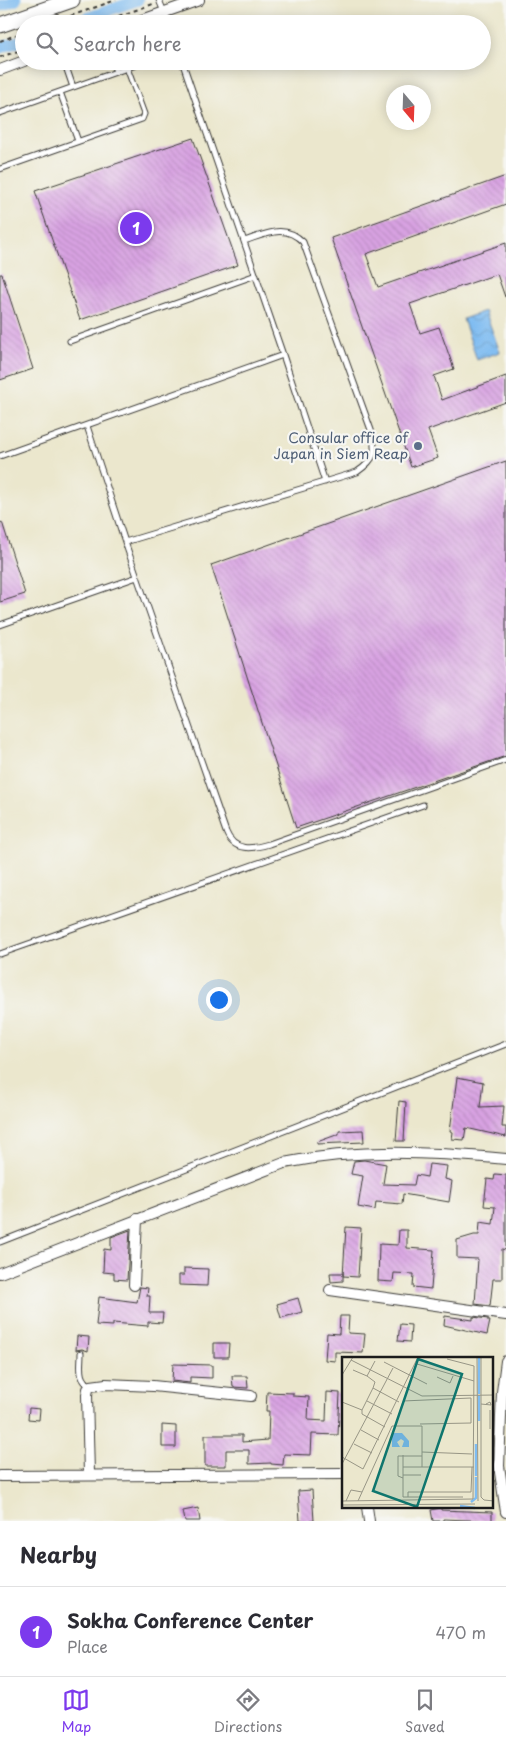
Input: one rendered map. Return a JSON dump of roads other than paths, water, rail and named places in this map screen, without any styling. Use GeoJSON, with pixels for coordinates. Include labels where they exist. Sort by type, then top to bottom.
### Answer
{"type":"FeatureCollection","features":[{"type":"Feature","properties":{"kind":"main road"},"geometry":{"type":"LineString","coordinates":[[29,15],[72,0]]}},
{"type":"Feature","properties":{"kind":"main road"},"geometry":{"type":"LineString","coordinates":[[0,25],[15,20]]}},
{"type":"Feature","properties":{"kind":"street"},"geometry":{"type":"LineString","coordinates":[[156,15],[198,0]]}},
{"type":"Feature","properties":{"kind":"street"},"geometry":{"type":"LineString","coordinates":[[0,70],[15,64]]}},
{"type":"Feature","properties":{"kind":"street"},"geometry":{"type":"LineString","coordinates":[[0,1274],[266,1169],[306,1158],[411,1152],[506,1159]]}},
{"type":"Feature","properties":{"kind":"street"},"geometry":{"type":"LineString","coordinates":[[134,1285],[137,1219]]}},
{"type":"Feature","properties":{"kind":"street"},"geometry":{"type":"LineString","coordinates":[[330,1290],[506,1315]]}},
{"type":"Feature","properties":{"kind":"street"},"geometry":{"type":"LineString","coordinates":[[506,1361],[496,1466],[506,1512]]}},
{"type":"Feature","properties":{"kind":"street"},"geometry":{"type":"LineString","coordinates":[[89,1474],[87,1395],[88,1389],[91,1386],[106,1384],[153,1386],[251,1396]]}},
{"type":"Feature","properties":{"kind":"street"},"geometry":{"type":"LineString","coordinates":[[0,1476],[342,1474]]}},
{"type":"Feature","properties":{"kind":"street"},"geometry":{"type":"LineString","coordinates":[[367,1508],[369,1521]]}},
{"type":"Feature","properties":{"kind":"lane"},"geometry":{"type":"LineString","coordinates":[[160,1],[166,15]]}},
{"type":"Feature","properties":{"kind":"lane"},"geometry":{"type":"LineString","coordinates":[[67,70],[73,87]]}},
{"type":"Feature","properties":{"kind":"lane"},"geometry":{"type":"LineString","coordinates":[[0,113],[122,70]]}},
{"type":"Feature","properties":{"kind":"lane"},"geometry":{"type":"LineString","coordinates":[[0,168],[142,119],[144,116],[128,70]]}},
{"type":"Feature","properties":{"kind":"lane"},"geometry":{"type":"LineString","coordinates":[[185,70],[283,355],[324,482]]}},
{"type":"Feature","properties":{"kind":"lane"},"geometry":{"type":"LineString","coordinates":[[60,92],[78,142]]}},
{"type":"Feature","properties":{"kind":"lane"},"geometry":{"type":"LineString","coordinates":[[125,542],[357,472],[373,458],[375,444],[371,430],[303,242],[296,235],[284,230],[244,242]]}},
{"type":"Feature","properties":{"kind":"lane"},"geometry":{"type":"LineString","coordinates":[[70,340],[256,275]]}},
{"type":"Feature","properties":{"kind":"lane"},"geometry":{"type":"LineString","coordinates":[[0,456],[283,355]]}},
{"type":"Feature","properties":{"kind":"lane"},"geometry":{"type":"LineString","coordinates":[[87,426],[125,542],[226,832],[235,845],[249,848],[269,844],[506,760]]}},
{"type":"Feature","properties":{"kind":"lane"},"geometry":{"type":"LineString","coordinates":[[0,625],[137,577]]}},
{"type":"Feature","properties":{"kind":"lane"},"geometry":{"type":"LineString","coordinates":[[0,954],[422,805]]}},
{"type":"Feature","properties":{"kind":"lane"},"geometry":{"type":"LineString","coordinates":[[0,1242],[506,1044]]}},
{"type":"Feature","properties":{"kind":"lane"},"geometry":{"type":"LineString","coordinates":[[81,1353],[80,1376],[85,1383],[91,1386]]}},
{"type":"Feature","properties":{"kind":"water"},"geometry":{"type":"Polygon","coordinates":[[[485,311],[500,352],[477,360],[463,319],[485,311]]]}},
{"type":"Feature","properties":{"kind":"waterway"},"geometry":{"type":"LineString","coordinates":[[0,6],[16,0]]}},
{"type":"Feature","properties":{"kind":"waterway"},"geometry":{"type":"LineString","coordinates":[[96,15],[138,0]]}},
{"type":"Feature","properties":{"kind":"waterway"},"geometry":{"type":"LineString","coordinates":[[0,48],[15,43]]}},
{"type":"Feature","properties":{"kind":"place","name":"Sokha Conference Center"},"geometry":{"type":"Point","coordinates":[136,228]}},
{"type":"Feature","properties":{"kind":"place","name":"Consular office of Japan in Siem Reap"},"geometry":{"type":"Point","coordinates":[418,446]}}]}
